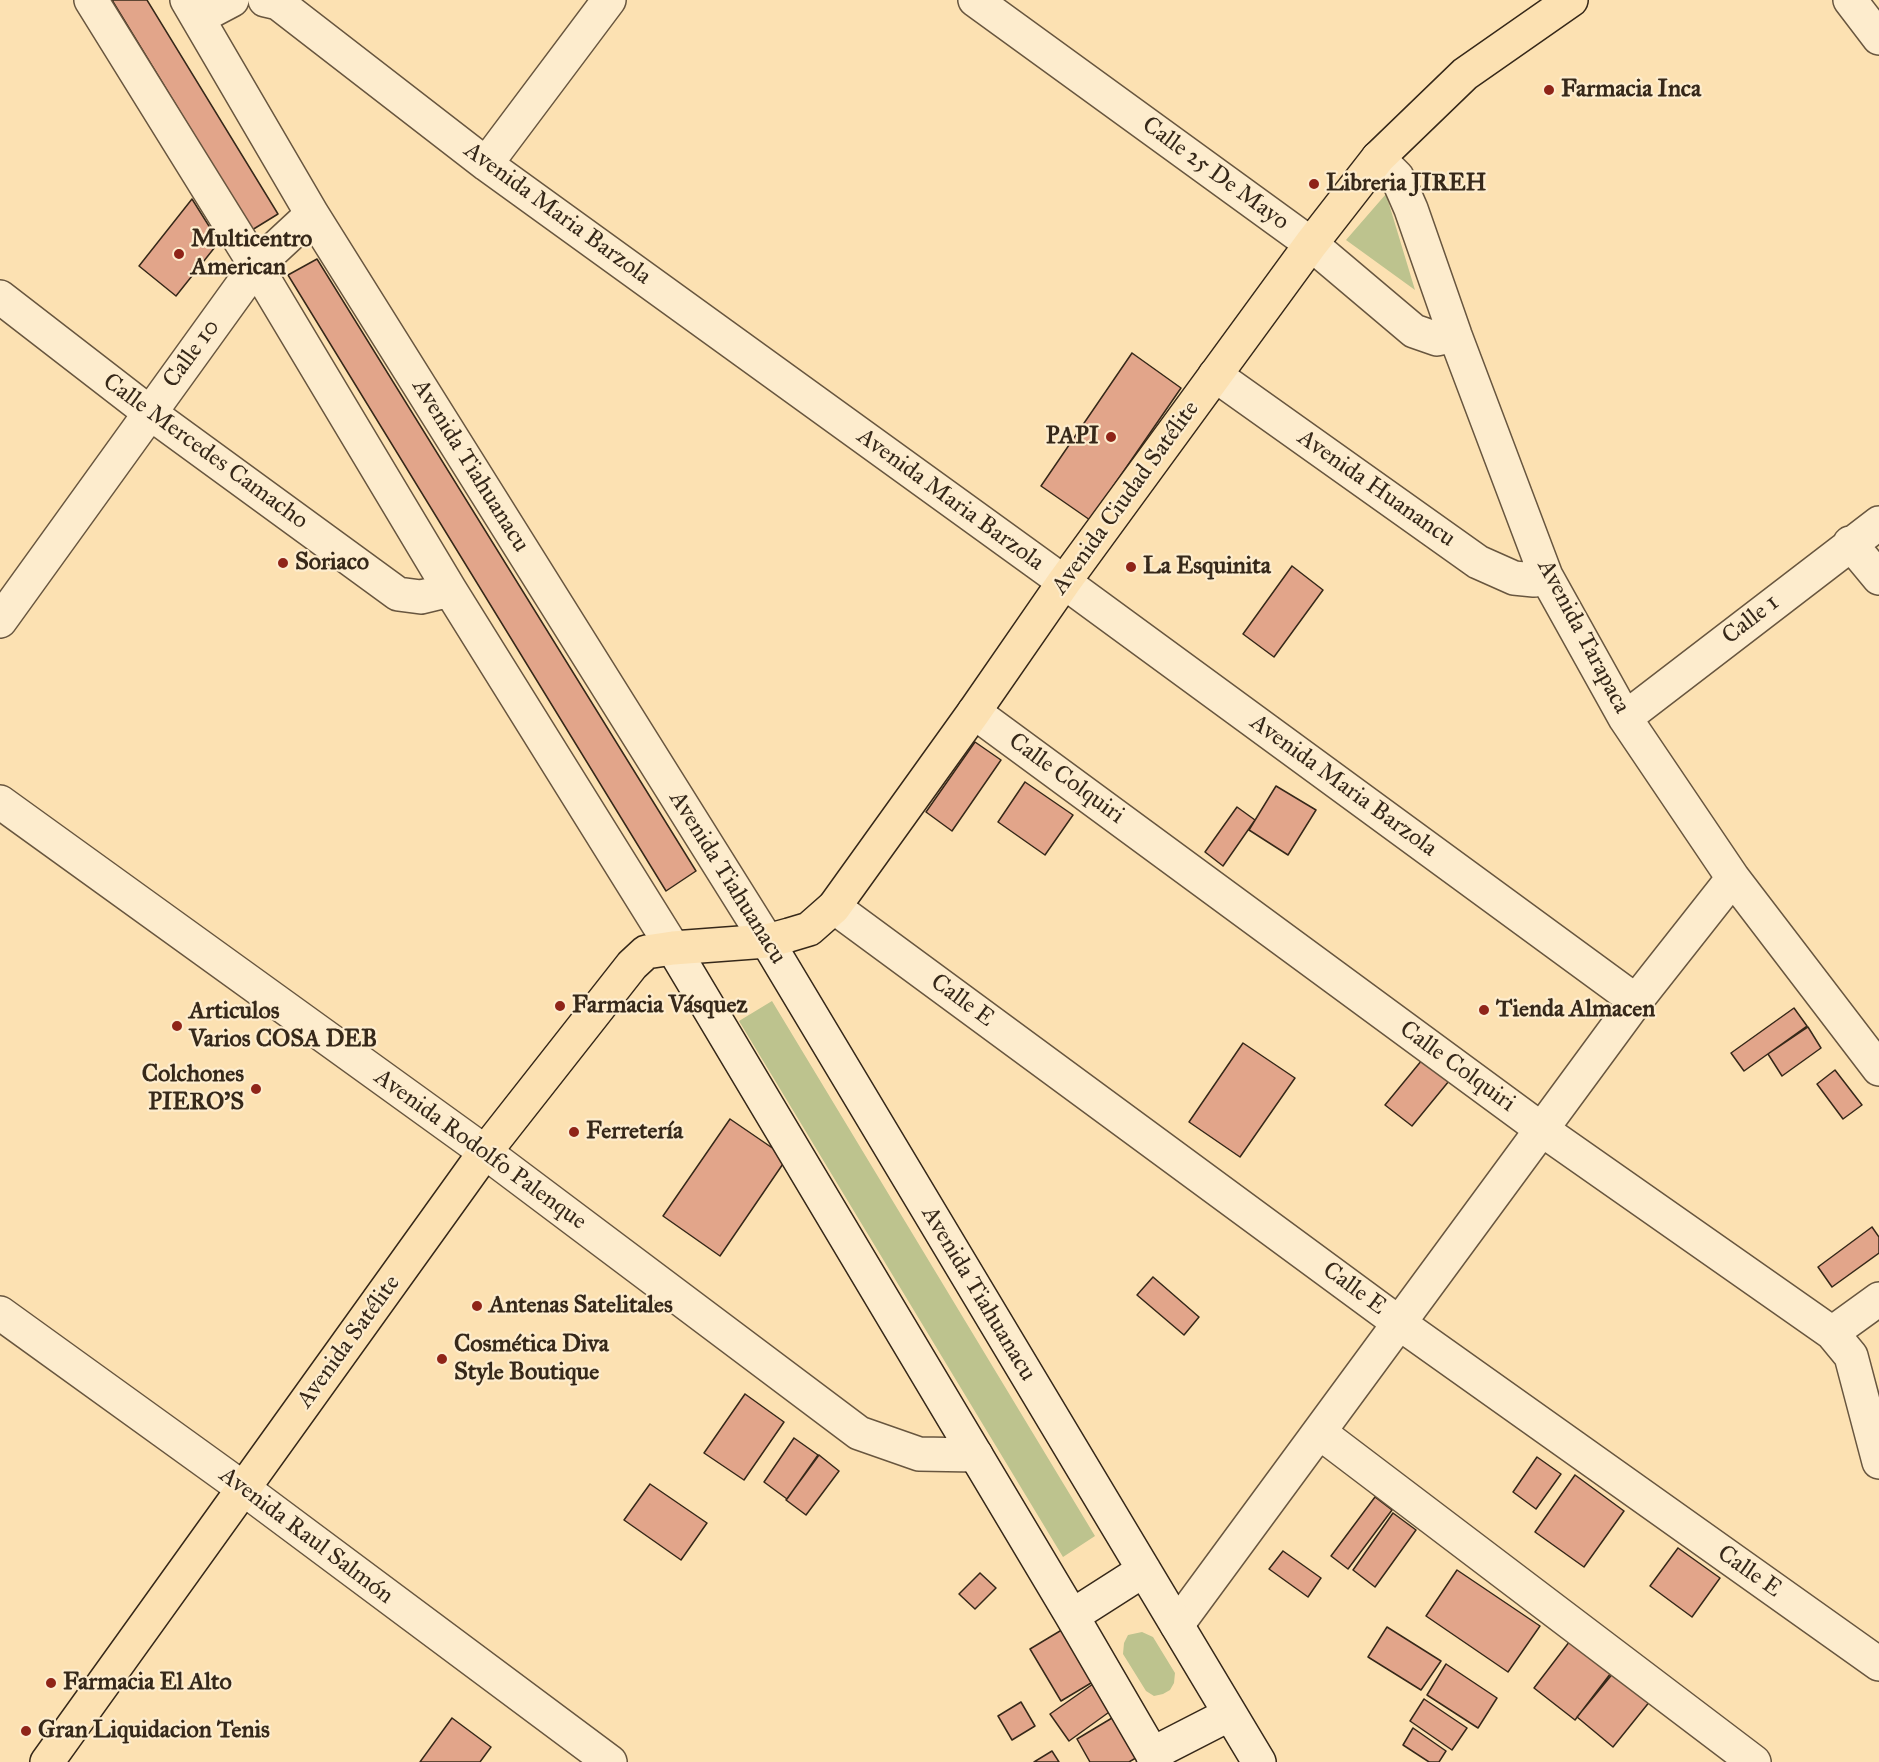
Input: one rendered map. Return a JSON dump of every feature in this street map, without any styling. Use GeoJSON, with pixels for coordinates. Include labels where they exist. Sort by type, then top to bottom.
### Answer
{"type":"FeatureCollection","features":[{"type":"Feature","properties":{"kind":"main road","name":"Avenida Ciudad Satélite"},"geometry":{"type":"LineString","coordinates":[[673,948],[766,941],[809,929],[834,907],[1064,582],[1311,244],[1378,158],[1465,74],[1571,0]]}},
{"type":"Feature","properties":{"kind":"main road","name":"Avenida Satélite"},"geometry":{"type":"LineString","coordinates":[[47,1762],[485,1152],[632,965],[646,952],[673,948]]}},
{"type":"Feature","properties":{"kind":"street"},"geometry":{"type":"LineString","coordinates":[[91,0],[256,266],[450,590],[673,948],[1155,1758],[1230,1714]]}},
{"type":"Feature","properties":{"kind":"street"},"geometry":{"type":"LineString","coordinates":[[192,9],[232,0]]}},
{"type":"Feature","properties":{"kind":"street","name":"Avenida Maria Barzola"},"geometry":{"type":"LineString","coordinates":[[265,0],[278,3],[486,164],[1064,582],[1636,1001]]}},
{"type":"Feature","properties":{"kind":"street"},"geometry":{"type":"LineString","coordinates":[[486,164],[609,0]]}},
{"type":"Feature","properties":{"kind":"street","name":"Calle 25 De Mayo"},"geometry":{"type":"LineString","coordinates":[[975,0],[1311,244],[1414,331],[1437,339],[1455,335]]}},
{"type":"Feature","properties":{"kind":"street"},"geometry":{"type":"LineString","coordinates":[[1850,0],[1879,38]]}},
{"type":"Feature","properties":{"kind":"street","name":"Avenida Tiahuanacu"},"geometry":{"type":"LineString","coordinates":[[192,9],[312,214],[766,941],[1259,1762]]}},
{"type":"Feature","properties":{"kind":"street","name":"Avenida Tarapaca"},"geometry":{"type":"LineString","coordinates":[[1378,158],[1397,177],[1411,209],[1455,335],[1546,576],[1625,718],[1733,878],[1879,1069]]}},
{"type":"Feature","properties":{"kind":"street","name":"Calle 10"},"geometry":{"type":"LineString","coordinates":[[0,621],[256,266],[312,214]]}},
{"type":"Feature","properties":{"kind":"street","name":"Calle Mercedes Camacho"},"geometry":{"type":"LineString","coordinates":[[0,297],[150,413],[398,594],[421,597],[450,590]]}},
{"type":"Feature","properties":{"kind":"street","name":"Avenida Huanancu"},"geometry":{"type":"LineString","coordinates":[[1215,375],[1478,562],[1514,578],[1534,580],[1546,576]]}},
{"type":"Feature","properties":{"kind":"street","name":"Calle 1"},"geometry":{"type":"LineString","coordinates":[[1625,718],[1879,523]]}},
{"type":"Feature","properties":{"kind":"street"},"geometry":{"type":"LineString","coordinates":[[1850,543],[1879,578]]}},
{"type":"Feature","properties":{"kind":"street","name":"Calle Colquiri"},"geometry":{"type":"LineString","coordinates":[[974,712],[1541,1129],[1832,1333],[1851,1356],[1879,1462]]}},
{"type":"Feature","properties":{"kind":"street","name":"Avenida Rodolfo Palenque"},"geometry":{"type":"LineString","coordinates":[[0,802],[485,1152],[859,1433],[919,1454],[976,1455]]}},
{"type":"Feature","properties":{"kind":"street"},"geometry":{"type":"LineString","coordinates":[[1177,1625],[1636,1001],[1733,878]]}},
{"type":"Feature","properties":{"kind":"street","name":"Calle E"},"geometry":{"type":"LineString","coordinates":[[834,907],[1399,1323],[1879,1664]]}},
{"type":"Feature","properties":{"kind":"street"},"geometry":{"type":"LineString","coordinates":[[1832,1333],[1879,1299]]}},
{"type":"Feature","properties":{"kind":"street","name":"Avenida Raul Salmón"},"geometry":{"type":"LineString","coordinates":[[0,1313],[244,1489],[610,1762]]}},
{"type":"Feature","properties":{"kind":"street"},"geometry":{"type":"LineString","coordinates":[[1319,1432],[1754,1762]]}},
{"type":"Feature","properties":{"kind":"street"},"geometry":{"type":"LineString","coordinates":[[1072,1616],[1144,1570]]}},
{"type":"Feature","properties":{"kind":"green space"},"geometry":{"type":"Polygon","coordinates":[[[1386,194],[1415,290],[1346,240],[1386,194]]]}},
{"type":"Feature","properties":{"kind":"green space"},"geometry":{"type":"Polygon","coordinates":[[[772,1001],[1095,1536],[1063,1557],[739,1021],[772,1001]]]}},
{"type":"Feature","properties":{"kind":"green space"},"geometry":{"type":"Polygon","coordinates":[[[1142,1632],[1153,1637],[1175,1673],[1174,1683],[1170,1690],[1163,1694],[1154,1696],[1146,1691],[1123,1654],[1124,1643],[1128,1635],[1142,1632]]]}},
{"type":"Feature","properties":{"kind":"building"},"geometry":{"type":"Polygon","coordinates":[[[112,0],[147,0],[278,214],[252,230],[112,0]]]}},
{"type":"Feature","properties":{"kind":"building","name":"Multicentro American"},"geometry":{"type":"Polygon","coordinates":[[[192,199],[219,242],[176,296],[139,266],[192,199]]]}},
{"type":"Feature","properties":{"kind":"building"},"geometry":{"type":"Polygon","coordinates":[[[317,259],[696,871],[666,891],[288,275],[317,259]]]}},
{"type":"Feature","properties":{"kind":"building","name":"PAPI"},"geometry":{"type":"Polygon","coordinates":[[[1132,353],[1181,388],[1090,520],[1041,486],[1132,353]]]}},
{"type":"Feature","properties":{"kind":"building"},"geometry":{"type":"Polygon","coordinates":[[[1292,566],[1323,590],[1274,657],[1243,634],[1292,566]]]}},
{"type":"Feature","properties":{"kind":"building"},"geometry":{"type":"Polygon","coordinates":[[[975,742],[1001,760],[952,831],[926,812],[975,742]]]}},
{"type":"Feature","properties":{"kind":"building"},"geometry":{"type":"Polygon","coordinates":[[[1025,782],[1073,815],[1045,855],[998,822],[1025,782]]]}},
{"type":"Feature","properties":{"kind":"building"},"geometry":{"type":"Polygon","coordinates":[[[1276,786],[1316,810],[1288,855],[1249,830],[1276,786]]]}},
{"type":"Feature","properties":{"kind":"building"},"geometry":{"type":"Polygon","coordinates":[[[1237,807],[1255,820],[1223,866],[1205,852],[1237,807]]]}},
{"type":"Feature","properties":{"kind":"building"},"geometry":{"type":"Polygon","coordinates":[[[1794,1008],[1807,1026],[1744,1071],[1731,1053],[1794,1008]]]}},
{"type":"Feature","properties":{"kind":"building"},"geometry":{"type":"Polygon","coordinates":[[[1808,1027],[1821,1048],[1782,1076],[1768,1054],[1808,1027]]]}},
{"type":"Feature","properties":{"kind":"building"},"geometry":{"type":"Polygon","coordinates":[[[1243,1043],[1295,1078],[1240,1157],[1189,1122],[1243,1043]]]}},
{"type":"Feature","properties":{"kind":"building"},"geometry":{"type":"Polygon","coordinates":[[[1422,1060],[1449,1081],[1412,1126],[1385,1105],[1422,1060]]]}},
{"type":"Feature","properties":{"kind":"building"},"geometry":{"type":"Polygon","coordinates":[[[1835,1070],[1862,1105],[1843,1119],[1817,1084],[1835,1070]]]}},
{"type":"Feature","properties":{"kind":"building"},"geometry":{"type":"Polygon","coordinates":[[[730,1119],[787,1158],[720,1256],[663,1216],[730,1119]]]}},
{"type":"Feature","properties":{"kind":"building"},"geometry":{"type":"Polygon","coordinates":[[[1872,1227],[1879,1237],[1879,1253],[1832,1287],[1818,1267],[1872,1227]]]}},
{"type":"Feature","properties":{"kind":"building"},"geometry":{"type":"Polygon","coordinates":[[[1153,1277],[1199,1317],[1184,1335],[1137,1295],[1153,1277]]]}},
{"type":"Feature","properties":{"kind":"building"},"geometry":{"type":"Polygon","coordinates":[[[745,1394],[784,1422],[744,1480],[704,1453],[745,1394]]]}},
{"type":"Feature","properties":{"kind":"building"},"geometry":{"type":"Polygon","coordinates":[[[794,1438],[818,1455],[787,1499],[764,1482],[794,1438]]]}},
{"type":"Feature","properties":{"kind":"building"},"geometry":{"type":"Polygon","coordinates":[[[819,1455],[839,1471],[806,1515],[786,1500],[819,1455]]]}},
{"type":"Feature","properties":{"kind":"building"},"geometry":{"type":"Polygon","coordinates":[[[1537,1457],[1561,1474],[1536,1509],[1513,1492],[1537,1457]]]}},
{"type":"Feature","properties":{"kind":"building"},"geometry":{"type":"Polygon","coordinates":[[[1575,1475],[1624,1511],[1584,1567],[1535,1532],[1575,1475]]]}},
{"type":"Feature","properties":{"kind":"building"},"geometry":{"type":"Polygon","coordinates":[[[650,1484],[707,1523],[681,1560],[624,1520],[650,1484]]]}},
{"type":"Feature","properties":{"kind":"building"},"geometry":{"type":"Polygon","coordinates":[[[1375,1497],[1392,1510],[1348,1569],[1331,1556],[1375,1497]]]}},
{"type":"Feature","properties":{"kind":"building"},"geometry":{"type":"Polygon","coordinates":[[[1393,1513],[1416,1530],[1375,1587],[1353,1570],[1393,1513]]]}},
{"type":"Feature","properties":{"kind":"building"},"geometry":{"type":"Polygon","coordinates":[[[1678,1548],[1720,1578],[1692,1617],[1650,1586],[1678,1548]]]}},
{"type":"Feature","properties":{"kind":"building"},"geometry":{"type":"Polygon","coordinates":[[[1283,1551],[1321,1578],[1308,1597],[1269,1569],[1283,1551]]]}},
{"type":"Feature","properties":{"kind":"building"},"geometry":{"type":"Polygon","coordinates":[[[1457,1570],[1540,1626],[1508,1672],[1426,1616],[1457,1570]]]}},
{"type":"Feature","properties":{"kind":"building"},"geometry":{"type":"Polygon","coordinates":[[[980,1573],[996,1588],[975,1609],[959,1594],[980,1573]]]}},
{"type":"Feature","properties":{"kind":"building"},"geometry":{"type":"Polygon","coordinates":[[[1387,1627],[1441,1661],[1421,1690],[1368,1657],[1387,1627]]]}},
{"type":"Feature","properties":{"kind":"building"},"geometry":{"type":"Polygon","coordinates":[[[1065,1628],[1096,1680],[1061,1701],[1030,1649],[1065,1628]]]}},
{"type":"Feature","properties":{"kind":"building"},"geometry":{"type":"Polygon","coordinates":[[[1573,1637],[1614,1669],[1575,1720],[1534,1688],[1573,1637]]]}},
{"type":"Feature","properties":{"kind":"building"},"geometry":{"type":"Polygon","coordinates":[[[1446,1664],[1497,1698],[1478,1728],[1427,1695],[1446,1664]]]}},
{"type":"Feature","properties":{"kind":"building"},"geometry":{"type":"Polygon","coordinates":[[[1619,1666],[1655,1695],[1613,1747],[1577,1717],[1619,1666]]]}},
{"type":"Feature","properties":{"kind":"building"},"geometry":{"type":"Polygon","coordinates":[[[1093,1684],[1112,1710],[1069,1741],[1050,1714],[1093,1684]]]}},
{"type":"Feature","properties":{"kind":"building"},"geometry":{"type":"Polygon","coordinates":[[[1424,1699],[1467,1728],[1452,1750],[1410,1721],[1424,1699]]]}},
{"type":"Feature","properties":{"kind":"building"},"geometry":{"type":"Polygon","coordinates":[[[1021,1702],[1035,1726],[1012,1740],[998,1716],[1021,1702]]]}},
{"type":"Feature","properties":{"kind":"building"},"geometry":{"type":"Polygon","coordinates":[[[1117,1715],[1141,1755],[1129,1762],[1090,1762],[1077,1739],[1117,1715]]]}},
{"type":"Feature","properties":{"kind":"building"},"geometry":{"type":"Polygon","coordinates":[[[452,1718],[491,1747],[480,1762],[420,1762],[452,1718]]]}},
{"type":"Feature","properties":{"kind":"building"},"geometry":{"type":"Polygon","coordinates":[[[1413,1728],[1446,1751],[1439,1762],[1429,1762],[1403,1745],[1413,1728]]]}},
{"type":"Feature","properties":{"kind":"building"},"geometry":{"type":"Polygon","coordinates":[[[1052,1751],[1059,1762],[1034,1762],[1052,1751]]]}},
{"type":"Feature","properties":{"kind":"place","name":"Farmacia Inca"},"geometry":{"type":"Point","coordinates":[1549,90]}},
{"type":"Feature","properties":{"kind":"place","name":"Libreria JIREH"},"geometry":{"type":"Point","coordinates":[1314,184]}},
{"type":"Feature","properties":{"kind":"place","name":"Multicentro American"},"geometry":{"type":"Point","coordinates":[179,254]}},
{"type":"Feature","properties":{"kind":"place","name":"PAPI"},"geometry":{"type":"Point","coordinates":[1111,437]}},
{"type":"Feature","properties":{"kind":"place","name":"Soriaco"},"geometry":{"type":"Point","coordinates":[283,563]}},
{"type":"Feature","properties":{"kind":"place","name":"La Esquinita"},"geometry":{"type":"Point","coordinates":[1131,567]}},
{"type":"Feature","properties":{"kind":"place","name":"Farmacia Vásquez"},"geometry":{"type":"Point","coordinates":[560,1006]}},
{"type":"Feature","properties":{"kind":"place","name":"Tienda Almacen"},"geometry":{"type":"Point","coordinates":[1484,1010]}},
{"type":"Feature","properties":{"kind":"place","name":"Articulos Varios COSA DEB"},"geometry":{"type":"Point","coordinates":[177,1026]}},
{"type":"Feature","properties":{"kind":"place","name":"Colchones PIERO'S"},"geometry":{"type":"Point","coordinates":[256,1089]}},
{"type":"Feature","properties":{"kind":"place","name":"Ferretería"},"geometry":{"type":"Point","coordinates":[574,1132]}},
{"type":"Feature","properties":{"kind":"place","name":"Antenas Satelitales"},"geometry":{"type":"Point","coordinates":[477,1306]}},
{"type":"Feature","properties":{"kind":"place","name":"Cosmética Diva Style Boutique"},"geometry":{"type":"Point","coordinates":[442,1359]}},
{"type":"Feature","properties":{"kind":"place","name":"Farmacia El Alto"},"geometry":{"type":"Point","coordinates":[51,1683]}},
{"type":"Feature","properties":{"kind":"place","name":"Gran Liquidacion Tenis"},"geometry":{"type":"Point","coordinates":[26,1731]}}]}
